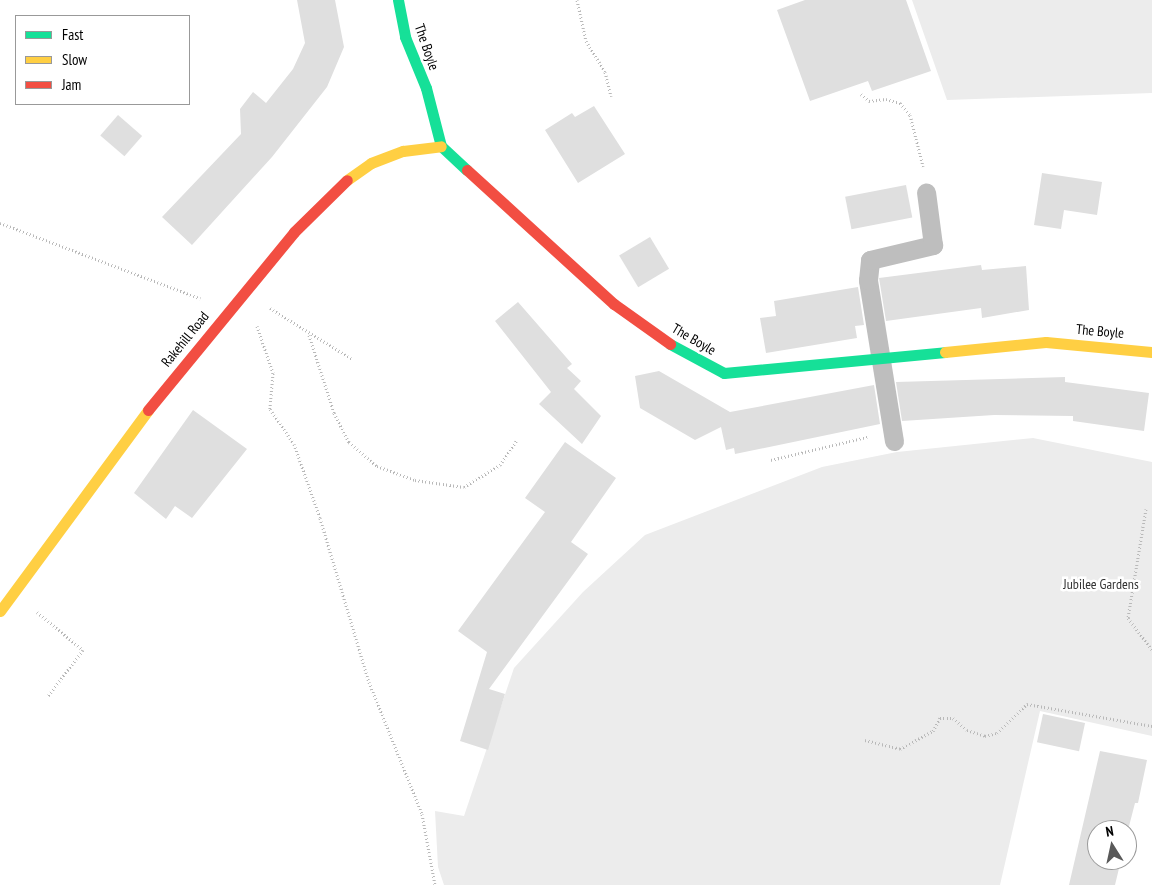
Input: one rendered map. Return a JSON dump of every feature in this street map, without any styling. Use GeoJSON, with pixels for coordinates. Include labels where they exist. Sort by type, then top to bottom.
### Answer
{"type":"FeatureCollection","features":[{"type":"Feature","properties":{"kind":"street","name":"The Boyle"},"geometry":{"type":"LineString","coordinates":[[398,0],[405,37],[426,88],[441,146],[614,304],[684,354],[724,373],[1046,342],[1152,352]]}},
{"type":"Feature","properties":{"kind":"street","name":"Rakehill Road"},"geometry":{"type":"LineString","coordinates":[[0,611],[228,309],[336,188],[371,163],[403,151],[441,146]]}},
{"type":"Feature","properties":{"kind":"lane"},"geometry":{"type":"LineString","coordinates":[[893,437],[868,280],[870,260],[933,245],[926,192]]}},
{"type":"Feature","properties":{"kind":"path"},"geometry":{"type":"LineString","coordinates":[[577,0],[586,41],[605,72],[611,96]]}},
{"type":"Feature","properties":{"kind":"path"},"geometry":{"type":"LineString","coordinates":[[861,94],[869,101],[886,99],[900,103],[910,115],[926,192]]}},
{"type":"Feature","properties":{"kind":"path"},"geometry":{"type":"LineString","coordinates":[[0,223],[228,309]]}},
{"type":"Feature","properties":{"kind":"path"},"geometry":{"type":"LineString","coordinates":[[239,297],[284,314],[309,335],[352,359]]}},
{"type":"Feature","properties":{"kind":"path"},"geometry":{"type":"LineString","coordinates":[[239,297],[256,316],[272,373],[270,408],[294,444],[320,518],[369,682],[422,814],[436,885]]}},
{"type":"Feature","properties":{"kind":"path"},"geometry":{"type":"LineString","coordinates":[[309,335],[334,413],[348,442],[376,466],[415,480],[464,487],[500,465],[517,440]]}},
{"type":"Feature","properties":{"kind":"path"},"geometry":{"type":"LineString","coordinates":[[771,460],[893,437]]}},
{"type":"Feature","properties":{"kind":"path"},"geometry":{"type":"LineString","coordinates":[[1146,509],[1128,618],[1152,650]]}},
{"type":"Feature","properties":{"kind":"path"},"geometry":{"type":"LineString","coordinates":[[14,593],[83,650],[48,696]]}},
{"type":"Feature","properties":{"kind":"path"},"geometry":{"type":"LineString","coordinates":[[865,740],[900,749],[933,731],[940,718],[953,718],[967,730],[985,736],[997,733],[1027,704],[1152,726]]}},
{"type":"Feature","properties":{"kind":"green space"},"geometry":{"type":"Polygon","coordinates":[[[912,0],[1152,0],[1152,93],[947,100],[912,0]]]}},
{"type":"Feature","properties":{"kind":"green space","name":"Jubilee Gardens"},"geometry":{"type":"Polygon","coordinates":[[[1033,438],[1152,462],[1152,736],[1040,711],[1000,885],[444,885],[438,867],[435,811],[464,816],[514,668],[583,592],[645,535],[822,467],[897,452],[1033,438]]]}},
{"type":"Feature","properties":{"kind":"building"},"geometry":{"type":"Polygon","coordinates":[[[297,0],[335,0],[344,47],[327,87],[272,157],[192,245],[162,217],[241,134],[240,109],[253,92],[266,103],[293,69],[305,43],[297,0]]]}},
{"type":"Feature","properties":{"kind":"building"},"geometry":{"type":"Polygon","coordinates":[[[805,0],[906,0],[931,71],[872,91],[868,81],[810,101],[777,10],[805,0]]]}},
{"type":"Feature","properties":{"kind":"building"},"geometry":{"type":"Polygon","coordinates":[[[594,106],[625,154],[578,183],[545,130],[572,113],[575,117],[594,106]]]}},
{"type":"Feature","properties":{"kind":"building"},"geometry":{"type":"Polygon","coordinates":[[[118,115],[142,136],[124,156],[100,135],[118,115]]]}},
{"type":"Feature","properties":{"kind":"building"},"geometry":{"type":"Polygon","coordinates":[[[1042,173],[1102,182],[1097,215],[1064,210],[1061,229],[1034,225],[1042,173]]]}},
{"type":"Feature","properties":{"kind":"building"},"geometry":{"type":"Polygon","coordinates":[[[906,185],[912,217],[851,229],[845,197],[906,185]]]}},
{"type":"Feature","properties":{"kind":"building"},"geometry":{"type":"Polygon","coordinates":[[[650,237],[669,269],[638,287],[619,256],[650,237]]]}},
{"type":"Feature","properties":{"kind":"building"},"geometry":{"type":"Polygon","coordinates":[[[981,265],[982,270],[1026,266],[1029,310],[982,318],[981,308],[886,321],[879,278],[981,265]]]}},
{"type":"Feature","properties":{"kind":"building"},"geometry":{"type":"Polygon","coordinates":[[[858,287],[864,325],[855,326],[857,338],[766,353],[760,318],[776,316],[774,301],[858,287]]]}},
{"type":"Feature","properties":{"kind":"building"},"geometry":{"type":"Polygon","coordinates":[[[518,302],[572,364],[567,368],[581,381],[574,389],[601,416],[582,444],[539,404],[551,392],[495,321],[518,302]]]}},
{"type":"Feature","properties":{"kind":"building"},"geometry":{"type":"Polygon","coordinates":[[[659,371],[730,412],[874,385],[880,424],[735,454],[734,448],[726,450],[721,427],[695,440],[640,408],[635,376],[659,371]]]}},
{"type":"Feature","properties":{"kind":"building"},"geometry":{"type":"Polygon","coordinates":[[[1065,377],[1065,382],[1149,393],[1144,431],[1073,421],[1073,416],[994,415],[902,421],[896,382],[1065,377]]]}},
{"type":"Feature","properties":{"kind":"building"},"geometry":{"type":"Polygon","coordinates":[[[193,410],[247,449],[192,518],[175,506],[166,519],[134,493],[193,410]]]}},
{"type":"Feature","properties":{"kind":"building"},"geometry":{"type":"Polygon","coordinates":[[[565,442],[616,478],[571,542],[588,554],[489,689],[505,694],[488,750],[460,741],[487,652],[458,631],[545,512],[525,498],[565,442]]]}},
{"type":"Feature","properties":{"kind":"building"},"geometry":{"type":"Polygon","coordinates":[[[1043,714],[1085,723],[1079,751],[1037,742],[1043,714]]]}},
{"type":"Feature","properties":{"kind":"building"},"geometry":{"type":"Polygon","coordinates":[[[1100,751],[1147,760],[1138,803],[1135,803],[1131,820],[1087,820],[1087,870],[1119,870],[1115,885],[1069,885],[1100,751]]]}},
{"type":"Feature","properties":{"kind":"traffic: fast"},"geometry":{"type":"LineString","coordinates":[[398,0],[405,37],[426,88],[441,146],[467,170]]}},
{"type":"Feature","properties":{"kind":"traffic: fast"},"geometry":{"type":"LineString","coordinates":[[670,344],[724,373],[945,352]]}},
{"type":"Feature","properties":{"kind":"traffic: slow"},"geometry":{"type":"LineString","coordinates":[[347,180],[371,163],[403,151],[441,146]]}},
{"type":"Feature","properties":{"kind":"traffic: slow"},"geometry":{"type":"LineString","coordinates":[[945,352],[1046,342],[1152,352]]}},
{"type":"Feature","properties":{"kind":"traffic: slow"},"geometry":{"type":"LineString","coordinates":[[0,611],[148,410]]}},
{"type":"Feature","properties":{"kind":"traffic: jam"},"geometry":{"type":"LineString","coordinates":[[467,170],[614,304],[670,344]]}},
{"type":"Feature","properties":{"kind":"traffic: jam"},"geometry":{"type":"LineString","coordinates":[[148,410],[294,232],[347,180]]}}]}
